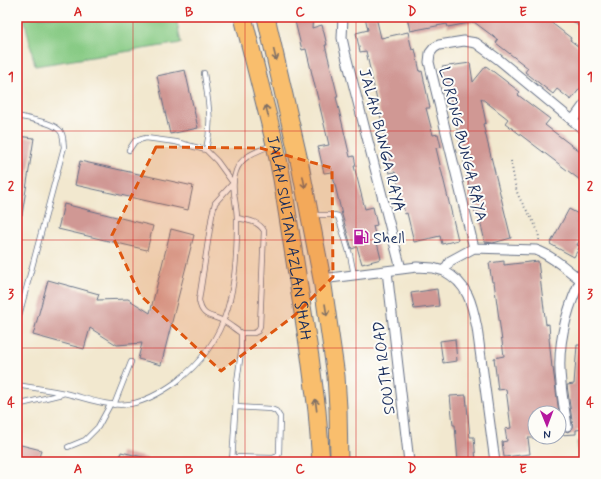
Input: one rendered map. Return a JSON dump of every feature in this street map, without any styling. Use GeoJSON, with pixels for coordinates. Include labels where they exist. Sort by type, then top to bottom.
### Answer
{"type":"FeatureCollection","features":[{"type":"Feature","properties":{"kind":"highway","name":"JALAN SULTAN AZLAN SHAH"},"geometry":{"type":"LineString","coordinates":[[243,17],[275,144],[282,179],[310,357],[321,462]]}},
{"type":"Feature","properties":{"kind":"highway","name":"JALAN SULTAN AZLAN SHAH"},"geometry":{"type":"LineString","coordinates":[[266,17],[291,122],[322,279],[334,360],[338,408],[339,462]]}},
{"type":"Feature","properties":{"kind":"highway"},"geometry":{"type":"LineString","coordinates":[[338,408],[347,434],[350,462]]}},
{"type":"Feature","properties":{"kind":"highway"},"geometry":{"type":"LineString","coordinates":[[318,462],[320,444]]}},
{"type":"Feature","properties":{"kind":"street","name":"JALAN BUNGA RAYA"},"geometry":{"type":"LineString","coordinates":[[343,17],[342,38],[346,56],[401,269]]}},
{"type":"Feature","properties":{"kind":"street"},"geometry":{"type":"LineString","coordinates":[[576,17],[584,24]]}},
{"type":"Feature","properties":{"kind":"street","name":"LORONG BUNGA RAYA"},"geometry":{"type":"LineString","coordinates":[[474,248],[429,62],[430,53],[434,48],[439,45],[464,41],[476,43],[498,59],[584,130]]}},
{"type":"Feature","properties":{"kind":"street"},"geometry":{"type":"LineString","coordinates":[[573,120],[584,105]]}},
{"type":"Feature","properties":{"kind":"street"},"geometry":{"type":"LineString","coordinates":[[444,271],[450,261],[474,248],[536,250],[582,276],[566,316],[560,354],[561,382],[568,426]]}},
{"type":"Feature","properties":{"kind":"street"},"geometry":{"type":"LineString","coordinates":[[322,279],[417,267],[433,268],[444,271],[452,276],[466,290],[477,328],[494,462]]}},
{"type":"Feature","properties":{"kind":"street","name":"SOUTH ROAD"},"geometry":{"type":"LineString","coordinates":[[387,271],[409,462]]}},
{"type":"Feature","properties":{"kind":"lane"},"geometry":{"type":"LineString","coordinates":[[204,73],[210,111],[210,133],[206,150]]}},
{"type":"Feature","properties":{"kind":"lane"},"geometry":{"type":"LineString","coordinates":[[17,116],[54,126],[60,131],[64,147],[17,324]]}},
{"type":"Feature","properties":{"kind":"lane"},"geometry":{"type":"LineString","coordinates":[[128,150],[135,141],[146,138],[176,142],[206,150],[217,161],[233,183]]}},
{"type":"Feature","properties":{"kind":"lane"},"geometry":{"type":"LineString","coordinates":[[17,385],[64,393],[112,405],[130,404],[144,400],[170,386],[184,376],[198,362],[214,342],[224,321],[232,295],[236,262],[237,218],[233,183],[236,170],[241,162],[248,156],[275,144]]}},
{"type":"Feature","properties":{"kind":"lane"},"geometry":{"type":"LineString","coordinates":[[233,183],[216,203],[212,215],[199,300],[201,308],[205,314],[224,321],[241,333],[254,333],[258,331],[260,326],[264,231],[257,223],[237,218]]}},
{"type":"Feature","properties":{"kind":"lane"},"geometry":{"type":"LineString","coordinates":[[310,215],[338,216],[350,254],[354,275]]}},
{"type":"Feature","properties":{"kind":"lane"},"geometry":{"type":"LineString","coordinates":[[236,408],[271,409],[276,411],[280,417],[278,456],[273,458],[232,459],[237,382],[241,352],[241,333]]}},
{"type":"Feature","properties":{"kind":"lane"},"geometry":{"type":"LineString","coordinates":[[68,447],[85,440],[98,427],[112,405],[132,362]]}},
{"type":"Feature","properties":{"kind":"lane"},"geometry":{"type":"LineString","coordinates":[[17,405],[64,393]]}},
{"type":"Feature","properties":{"kind":"path"},"geometry":{"type":"LineString","coordinates":[[511,161],[517,192],[528,216],[537,228],[539,234],[539,241],[536,250]]}},
{"type":"Feature","properties":{"kind":"highlighted area"},"geometry":{"type":"Polygon","coordinates":[[[156,147],[260,148],[332,168],[333,277],[295,315],[221,371],[140,295],[112,235],[156,147]]]}},
{"type":"Feature","properties":{"kind":"green space"},"geometry":{"type":"Polygon","coordinates":[[[24,17],[176,17],[181,43],[35,66],[24,17]]]}},
{"type":"Feature","properties":{"kind":"green space"},"geometry":{"type":"Polygon","coordinates":[[[584,441],[584,462],[580,462],[577,442],[584,441]]]}},
{"type":"Feature","properties":{"kind":"building"},"geometry":{"type":"Polygon","coordinates":[[[294,17],[313,17],[312,28],[322,25],[327,45],[325,45],[338,97],[336,97],[350,157],[354,156],[356,166],[354,166],[365,209],[373,207],[377,225],[373,226],[381,259],[362,264],[357,247],[352,249],[332,172],[324,173],[318,147],[329,145],[306,49],[302,50],[294,17]]]}},
{"type":"Feature","properties":{"kind":"building"},"geometry":{"type":"Polygon","coordinates":[[[365,17],[376,17],[381,38],[408,32],[412,50],[415,49],[420,72],[422,71],[430,108],[426,108],[433,135],[438,134],[441,147],[436,148],[458,240],[442,244],[440,236],[414,242],[407,213],[405,214],[395,172],[389,173],[386,160],[390,159],[366,51],[360,52],[356,33],[368,30],[365,17]]]}},
{"type":"Feature","properties":{"kind":"building"},"geometry":{"type":"Polygon","coordinates":[[[407,17],[544,17],[571,38],[570,40],[584,51],[584,83],[571,100],[557,89],[553,94],[525,72],[528,68],[496,43],[498,40],[474,22],[448,27],[447,24],[410,31],[407,17]]]}},
{"type":"Feature","properties":{"kind":"building"},"geometry":{"type":"Polygon","coordinates":[[[470,63],[473,82],[486,66],[520,92],[518,95],[550,119],[545,125],[584,155],[584,183],[505,123],[508,119],[481,98],[486,123],[483,124],[511,238],[493,243],[485,242],[478,212],[475,213],[447,83],[444,84],[442,67],[470,63]]]}},
{"type":"Feature","properties":{"kind":"building"},"geometry":{"type":"Polygon","coordinates":[[[185,70],[198,128],[170,134],[157,76],[185,70]]]}},
{"type":"Feature","properties":{"kind":"building"},"geometry":{"type":"Polygon","coordinates":[[[17,136],[34,138],[22,215],[17,215],[17,136]]]}},
{"type":"Feature","properties":{"kind":"building"},"geometry":{"type":"Polygon","coordinates":[[[80,161],[193,186],[188,210],[75,185],[80,161]]]}},
{"type":"Feature","properties":{"kind":"building"},"geometry":{"type":"Polygon","coordinates":[[[64,204],[153,226],[147,250],[58,229],[64,204]]]}},
{"type":"Feature","properties":{"kind":"building"},"geometry":{"type":"Polygon","coordinates":[[[569,209],[584,217],[584,232],[577,245],[580,246],[574,257],[550,244],[569,209]]]}},
{"type":"Feature","properties":{"kind":"building"},"geometry":{"type":"Polygon","coordinates":[[[171,229],[194,235],[161,365],[138,359],[142,343],[117,345],[90,328],[84,349],[33,335],[48,280],[99,294],[97,300],[128,299],[150,313],[171,229]]]}},
{"type":"Feature","properties":{"kind":"building"},"geometry":{"type":"Polygon","coordinates":[[[504,261],[504,265],[538,261],[546,325],[549,324],[552,368],[558,405],[527,405],[527,445],[529,445],[530,454],[504,457],[502,442],[507,441],[505,429],[511,428],[506,389],[498,390],[494,358],[504,356],[494,282],[492,282],[489,263],[504,261]]]}},
{"type":"Feature","properties":{"kind":"building"},"geometry":{"type":"Polygon","coordinates":[[[437,289],[439,306],[414,309],[411,293],[437,289]]]}},
{"type":"Feature","properties":{"kind":"building"},"geometry":{"type":"Polygon","coordinates":[[[455,339],[457,361],[443,363],[440,341],[455,339]]]}},
{"type":"Feature","properties":{"kind":"building"},"geometry":{"type":"Polygon","coordinates":[[[577,345],[584,345],[584,429],[576,430],[576,434],[567,435],[567,432],[573,428],[567,385],[574,384],[577,345]]]}},
{"type":"Feature","properties":{"kind":"building"},"geometry":{"type":"Polygon","coordinates":[[[466,395],[470,437],[474,437],[476,462],[458,462],[455,425],[453,425],[450,396],[466,395]]]}},
{"type":"Feature","properties":{"kind":"building"},"geometry":{"type":"Polygon","coordinates":[[[17,444],[41,450],[38,462],[17,462],[17,444]]]}},
{"type":"Feature","properties":{"kind":"building"},"geometry":{"type":"Polygon","coordinates":[[[121,452],[147,458],[147,462],[119,462],[121,452]]]}},
{"type":"Feature","properties":{"kind":"place","name":"Shell"},"geometry":{"type":"Point","coordinates":[361,237]}}]}
